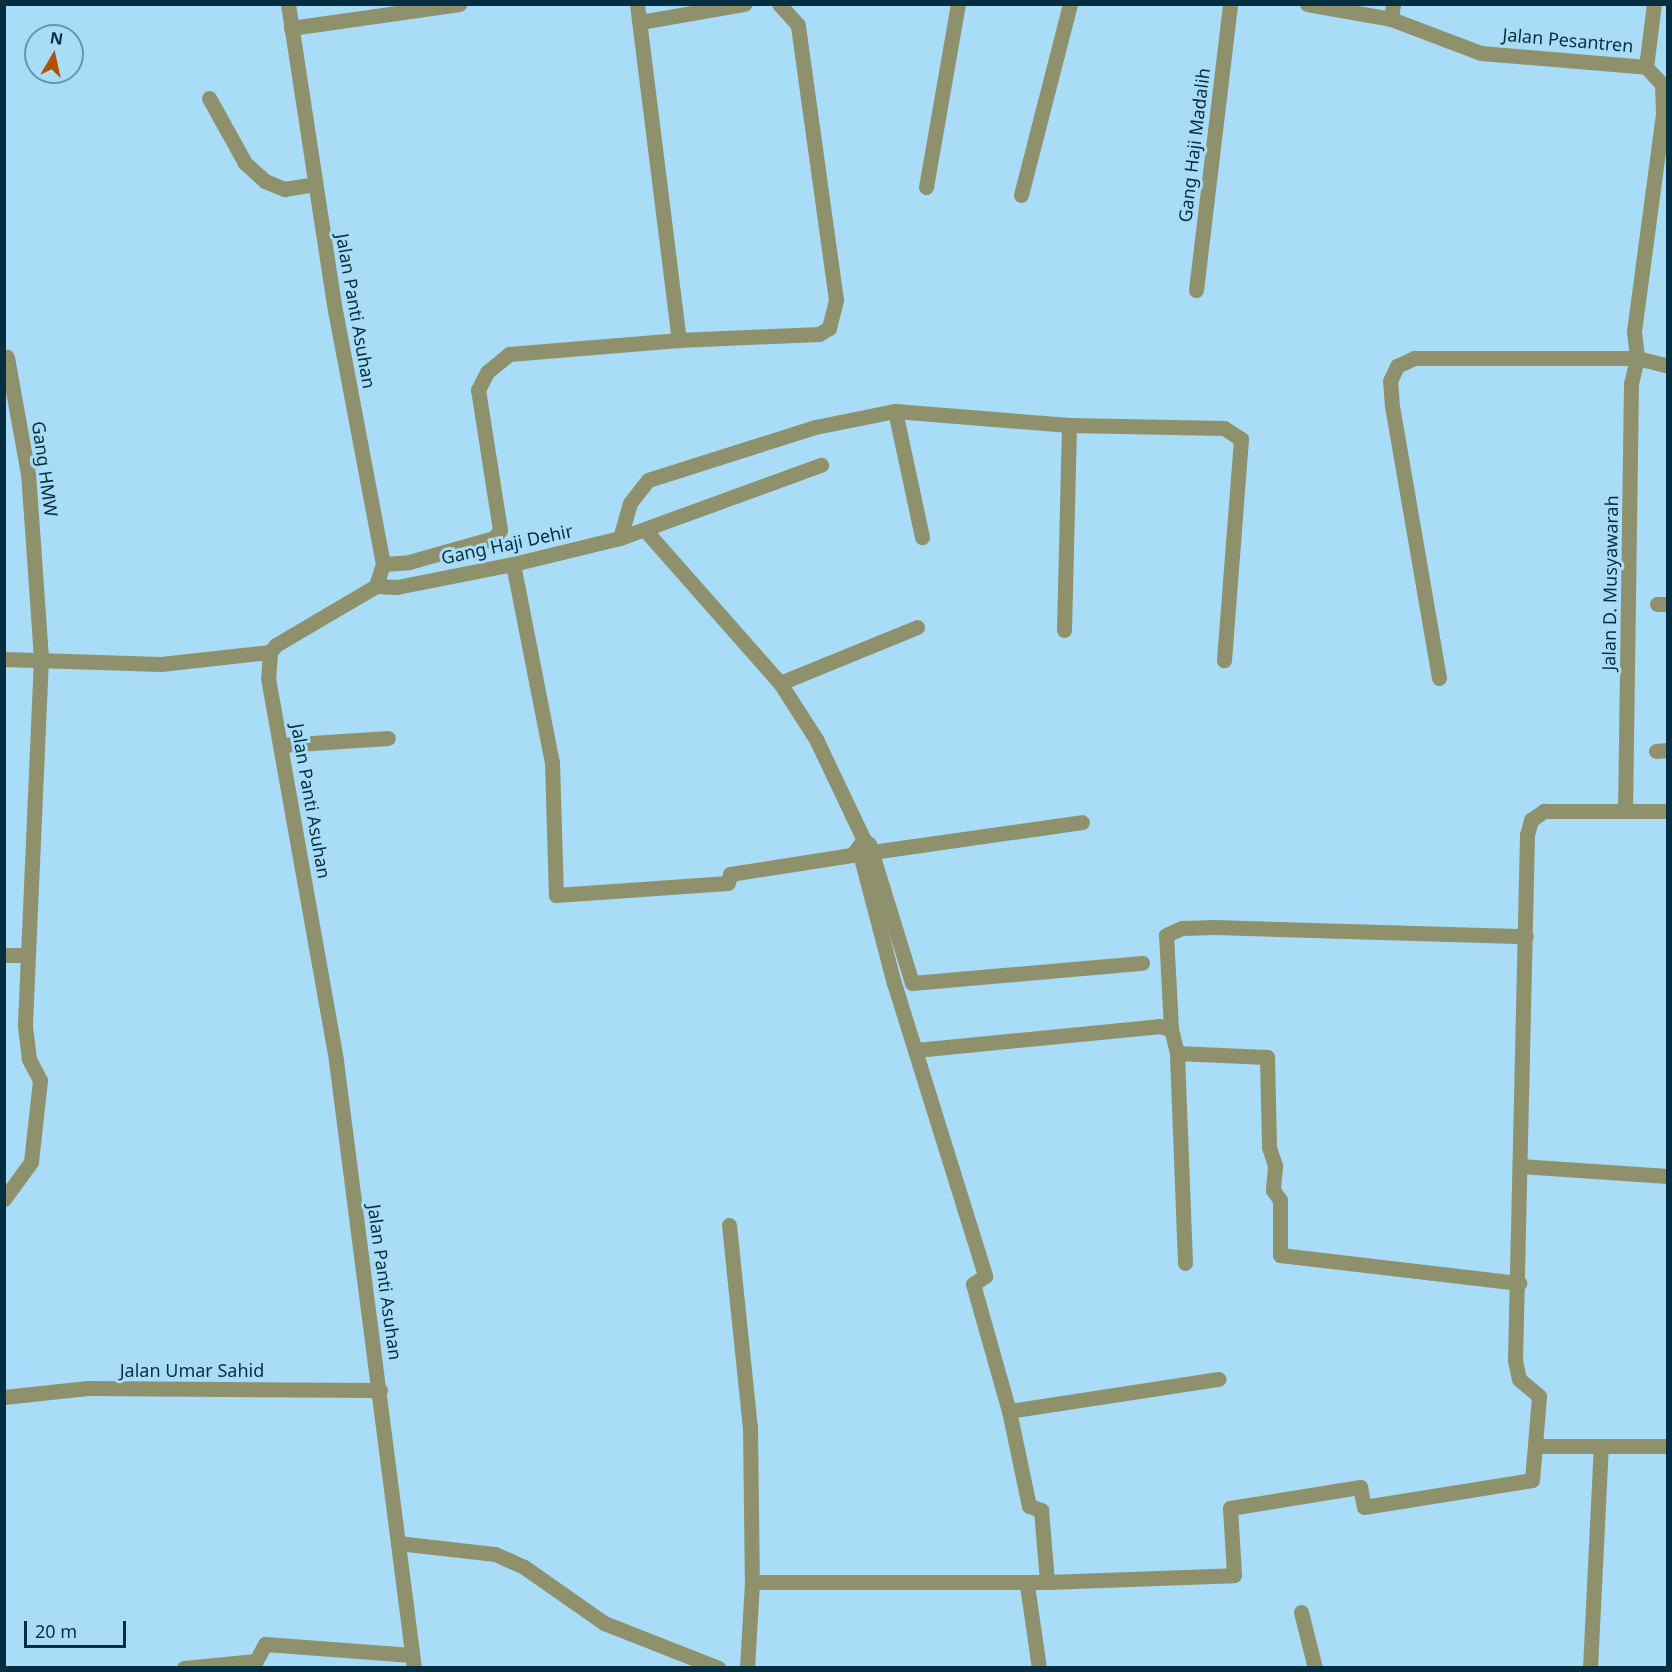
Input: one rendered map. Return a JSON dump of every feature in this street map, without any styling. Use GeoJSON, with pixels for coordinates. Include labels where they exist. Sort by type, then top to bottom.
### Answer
{"type":"FeatureCollection","features":[{"type":"Feature","properties":{"kind":"street","name":"Jalan Panti Asuhan"},"geometry":{"type":"LineString","coordinates":[[288,4],[314,184],[382,564],[376,586]]}},
{"type":"Feature","properties":{"kind":"street"},"geometry":{"type":"LineString","coordinates":[[291,28],[459,4]]}},
{"type":"Feature","properties":{"kind":"street"},"geometry":{"type":"LineString","coordinates":[[637,4],[679,340]]}},
{"type":"Feature","properties":{"kind":"street"},"geometry":{"type":"LineString","coordinates":[[640,22],[744,4]]}},
{"type":"Feature","properties":{"kind":"street"},"geometry":{"type":"LineString","coordinates":[[382,564],[409,562],[494,538],[500,530],[478,390],[487,372],[509,354],[679,340],[819,334],[833,319],[836,300],[798,26],[779,4]]}},
{"type":"Feature","properties":{"kind":"street"},"geometry":{"type":"LineString","coordinates":[[926,187],[958,4]]}},
{"type":"Feature","properties":{"kind":"street"},"geometry":{"type":"LineString","coordinates":[[1021,195],[1070,4]]}},
{"type":"Feature","properties":{"kind":"street","name":"Gang Haji Madalih"},"geometry":{"type":"LineString","coordinates":[[1196,290],[1230,4]]}},
{"type":"Feature","properties":{"kind":"street","name":"Jalan Pesantren"},"geometry":{"type":"LineString","coordinates":[[1307,4],[1392,12],[1481,52],[1646,67],[1662,84],[1663,114],[1634,332],[1637,357]]}},
{"type":"Feature","properties":{"kind":"street"},"geometry":{"type":"LineString","coordinates":[[1646,67],[1654,4]]}},
{"type":"Feature","properties":{"kind":"street"},"geometry":{"type":"LineString","coordinates":[[209,98],[240,156],[265,181],[284,189],[314,184]]}},
{"type":"Feature","properties":{"kind":"street","name":"Gang HMW"},"geometry":{"type":"LineString","coordinates":[[4,1199],[31,1162],[40,1092],[37,1071],[26,1044],[27,955],[41,658],[28,474],[7,357]]}},
{"type":"Feature","properties":{"kind":"street"},"geometry":{"type":"LineString","coordinates":[[1439,678],[1392,407],[1390,381],[1397,366],[1414,358],[1637,357],[1668,366]]}},
{"type":"Feature","properties":{"kind":"street","name":"Jalan D. Musyawarah"},"geometry":{"type":"LineString","coordinates":[[1625,810],[1631,384],[1637,357]]}},
{"type":"Feature","properties":{"kind":"street"},"geometry":{"type":"LineString","coordinates":[[895,411],[922,537]]}},
{"type":"Feature","properties":{"kind":"street"},"geometry":{"type":"LineString","coordinates":[[620,538],[630,503],[648,480],[815,427],[895,411],[1069,425],[1224,428],[1241,439],[1224,660]]}},
{"type":"Feature","properties":{"kind":"street"},"geometry":{"type":"LineString","coordinates":[[1064,630],[1069,425]]}},
{"type":"Feature","properties":{"kind":"street","name":"Gang Haji Dehir"},"geometry":{"type":"LineString","coordinates":[[376,586],[397,587],[513,564],[620,538],[821,465]]}},
{"type":"Feature","properties":{"kind":"street"},"geometry":{"type":"LineString","coordinates":[[645,530],[780,683],[816,739],[865,847],[912,983],[1142,963]]}},
{"type":"Feature","properties":{"kind":"street"},"geometry":{"type":"LineString","coordinates":[[513,564],[552,762],[556,895],[728,883],[730,874],[852,855],[865,847],[1082,822]]}},
{"type":"Feature","properties":{"kind":"street"},"geometry":{"type":"LineString","coordinates":[[4,658],[161,664],[270,652],[286,638],[376,586]]}},
{"type":"Feature","properties":{"kind":"street"},"geometry":{"type":"LineString","coordinates":[[780,683],[917,627]]}},
{"type":"Feature","properties":{"kind":"street","name":"Jalan Panti Asuhan"},"geometry":{"type":"LineString","coordinates":[[270,652],[268,678],[282,745],[336,1061],[413,1661]]}},
{"type":"Feature","properties":{"kind":"street"},"geometry":{"type":"LineString","coordinates":[[282,745],[388,738]]}},
{"type":"Feature","properties":{"kind":"street"},"geometry":{"type":"LineString","coordinates":[[753,1582],[878,1580],[1027,1585],[1047,1582],[1234,1575],[1230,1508],[1360,1487],[1364,1507],[1532,1480],[1537,1446],[1539,1396],[1520,1379],[1515,1360],[1519,1283],[1527,835],[1531,820],[1544,811],[1668,811]]}},
{"type":"Feature","properties":{"kind":"street"},"geometry":{"type":"LineString","coordinates":[[865,847],[916,1050],[985,1276],[973,1284],[1009,1411],[1029,1506],[1041,1510],[1047,1582]]}},
{"type":"Feature","properties":{"kind":"street"},"geometry":{"type":"LineString","coordinates":[[1185,1263],[1177,1053],[1171,1029],[1166,935],[1182,928],[1526,936]]}},
{"type":"Feature","properties":{"kind":"street"},"geometry":{"type":"LineString","coordinates":[[4,955],[27,955]]}},
{"type":"Feature","properties":{"kind":"street"},"geometry":{"type":"LineString","coordinates":[[916,1050],[1159,1026],[1171,1029]]}},
{"type":"Feature","properties":{"kind":"street"},"geometry":{"type":"LineString","coordinates":[[1177,1053],[1267,1057],[1269,1147],[1275,1166],[1273,1190],[1280,1200],[1280,1255],[1519,1283]]}},
{"type":"Feature","properties":{"kind":"street"},"geometry":{"type":"LineString","coordinates":[[1521,1166],[1668,1176]]}},
{"type":"Feature","properties":{"kind":"street"},"geometry":{"type":"LineString","coordinates":[[729,1225],[750,1427],[753,1582],[747,1668]]}},
{"type":"Feature","properties":{"kind":"street"},"geometry":{"type":"LineString","coordinates":[[1009,1411],[1219,1379]]}},
{"type":"Feature","properties":{"kind":"street","name":"Jalan Umar Sahid"},"geometry":{"type":"LineString","coordinates":[[4,1397],[88,1388],[380,1390]]}},
{"type":"Feature","properties":{"kind":"street"},"geometry":{"type":"LineString","coordinates":[[1537,1446],[1668,1446]]}},
{"type":"Feature","properties":{"kind":"street"},"geometry":{"type":"LineString","coordinates":[[1590,1668],[1601,1446]]}},
{"type":"Feature","properties":{"kind":"street"},"geometry":{"type":"LineString","coordinates":[[398,1543],[495,1554],[524,1567],[604,1623],[718,1668]]}},
{"type":"Feature","properties":{"kind":"street"},"geometry":{"type":"LineString","coordinates":[[1027,1585],[1039,1668]]}},
{"type":"Feature","properties":{"kind":"street"},"geometry":{"type":"LineString","coordinates":[[1301,1612],[1315,1668]]}},
{"type":"Feature","properties":{"kind":"street"},"geometry":{"type":"LineString","coordinates":[[184,1667],[256,1661],[265,1644],[413,1661]]}}]}
